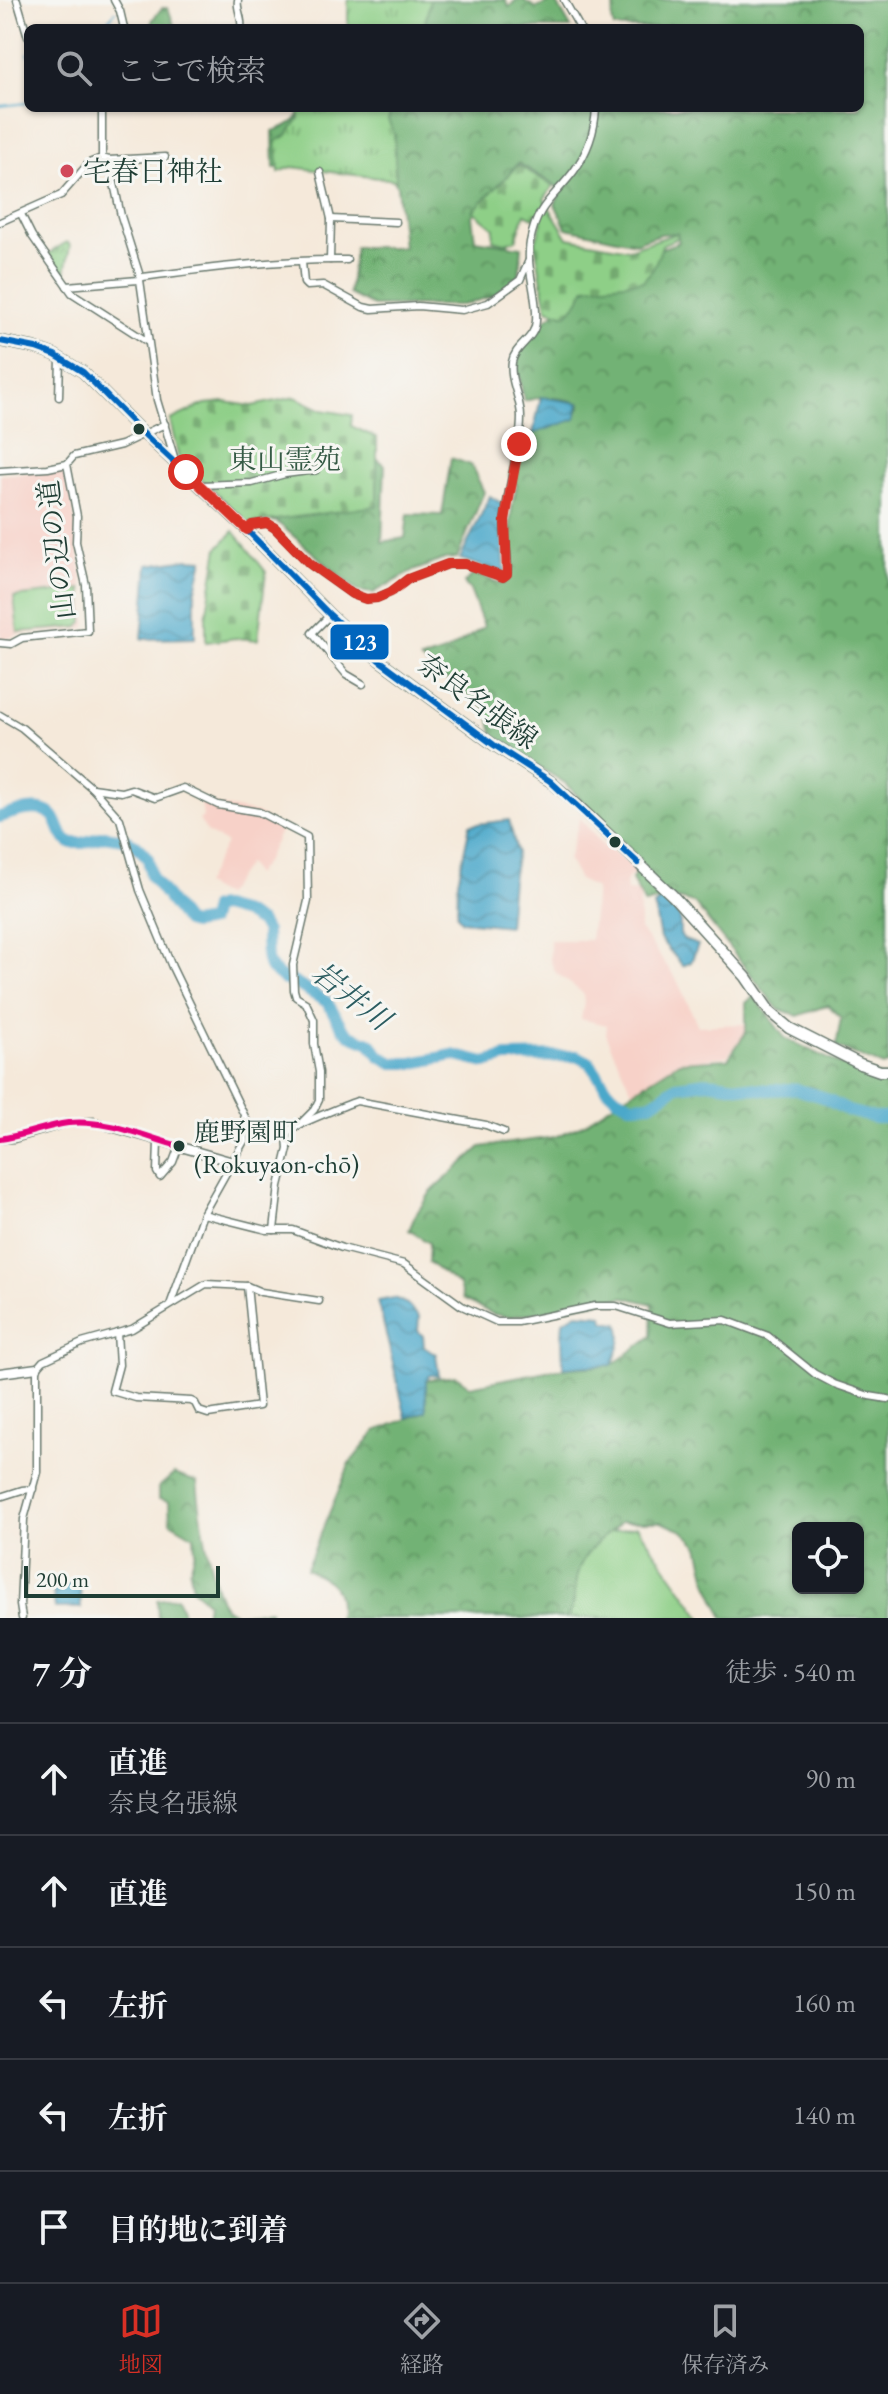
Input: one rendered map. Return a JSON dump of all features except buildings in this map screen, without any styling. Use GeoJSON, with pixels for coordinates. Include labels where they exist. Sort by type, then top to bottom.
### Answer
{"type":"FeatureCollection","features":[{"type":"Feature","properties":{"kind":"main road","name":"奈良名張線"},"geometry":{"type":"LineString","coordinates":[[0,341],[36,348],[83,372],[379,660],[494,745],[550,781],[576,804],[673,896],[727,955],[779,1020],[860,1064],[888,1071]]}},
{"type":"Feature","properties":{"kind":"street"},"geometry":{"type":"LineString","coordinates":[[17,0],[24,24]]}},
{"type":"Feature","properties":{"kind":"street"},"geometry":{"type":"LineString","coordinates":[[238,0],[242,24]]}},
{"type":"Feature","properties":{"kind":"street"},"geometry":{"type":"LineString","coordinates":[[564,0],[578,24]]}},
{"type":"Feature","properties":{"kind":"street"},"geometry":{"type":"LineString","coordinates":[[102,112],[106,159],[140,279],[153,381],[176,463]]}},
{"type":"Feature","properties":{"kind":"street"},"geometry":{"type":"LineString","coordinates":[[247,530],[252,525],[267,523],[310,564],[352,594],[366,599],[377,598],[408,579],[448,564],[465,564],[503,577],[507,574],[505,520],[521,426],[512,364],[521,346],[531,337],[537,320],[529,244],[543,206],[574,171],[588,146],[596,112]]}},
{"type":"Feature","properties":{"kind":"street"},"geometry":{"type":"LineString","coordinates":[[0,222],[61,195],[89,163],[106,159],[165,157]]}},
{"type":"Feature","properties":{"kind":"street"},"geometry":{"type":"LineString","coordinates":[[320,172],[331,219],[330,260]]}},
{"type":"Feature","properties":{"kind":"street"},"geometry":{"type":"LineString","coordinates":[[21,214],[32,236],[72,293],[148,342]]}},
{"type":"Feature","properties":{"kind":"street"},"geometry":{"type":"LineString","coordinates":[[331,219],[396,222]]}},
{"type":"Feature","properties":{"kind":"street"},"geometry":{"type":"LineString","coordinates":[[67,286],[190,271],[347,260]]}},
{"type":"Feature","properties":{"kind":"street"},"geometry":{"type":"LineString","coordinates":[[302,262],[307,286],[323,285],[363,307],[418,306],[457,310],[488,303],[520,280],[529,260]]}},
{"type":"Feature","properties":{"kind":"street"},"geometry":{"type":"LineString","coordinates":[[59,397],[60,358]]}},
{"type":"Feature","properties":{"kind":"street"},"geometry":{"type":"LineString","coordinates":[[0,471],[67,464],[74,456],[121,445],[165,424]]}},
{"type":"Feature","properties":{"kind":"street","name":"山の辺の道"},"geometry":{"type":"LineString","coordinates":[[0,643],[11,644],[22,638],[88,631],[86,585],[76,542],[77,516],[67,464]]}},
{"type":"Feature","properties":{"kind":"street"},"geometry":{"type":"LineString","coordinates":[[201,485],[252,483],[316,470]]}},
{"type":"Feature","properties":{"kind":"street"},"geometry":{"type":"LineString","coordinates":[[330,615],[312,633],[346,674],[363,684]]}},
{"type":"Feature","properties":{"kind":"street"},"geometry":{"type":"LineString","coordinates":[[0,715],[22,728],[92,788],[120,819],[140,890],[172,967],[246,1119],[244,1141],[203,1214],[170,1305]]}},
{"type":"Feature","properties":{"kind":"street"},"geometry":{"type":"LineString","coordinates":[[92,788],[121,792],[131,789],[155,798],[183,788],[218,805],[259,812],[307,837],[308,901],[293,965],[294,990],[296,997],[306,1003],[314,1020],[319,1100],[298,1126]]}},
{"type":"Feature","properties":{"kind":"street"},"geometry":{"type":"LineString","coordinates":[[274,1230],[290,1130],[327,1115],[340,1106],[357,1101],[486,1125],[504,1132]]}},
{"type":"Feature","properties":{"kind":"street"},"geometry":{"type":"LineString","coordinates":[[0,1139],[66,1123],[94,1122],[233,1162]]}},
{"type":"Feature","properties":{"kind":"street"},"geometry":{"type":"LineString","coordinates":[[246,1127],[287,1136]]}},
{"type":"Feature","properties":{"kind":"street"},"geometry":{"type":"LineString","coordinates":[[158,1141],[157,1172],[160,1177],[173,1162],[179,1146]]}},
{"type":"Feature","properties":{"kind":"street"},"geometry":{"type":"LineString","coordinates":[[203,1214],[274,1230],[293,1230],[342,1248],[404,1264],[462,1306],[497,1322],[518,1322],[595,1306],[616,1306],[670,1323],[725,1320],[768,1336],[815,1374],[834,1384],[888,1399]]}},
{"type":"Feature","properties":{"kind":"street"},"geometry":{"type":"LineString","coordinates":[[22,1618],[24,1519],[37,1472],[37,1368],[43,1361],[82,1343],[132,1329],[206,1284],[247,1286],[261,1292],[319,1301]]}},
{"type":"Feature","properties":{"kind":"street"},"geometry":{"type":"LineString","coordinates":[[117,1333],[119,1365],[112,1391],[136,1398],[191,1401],[199,1411],[208,1414],[259,1406],[247,1286]]}},
{"type":"Feature","properties":{"kind":"street"},"geometry":{"type":"LineString","coordinates":[[0,1373],[37,1368]]}},
{"type":"Feature","properties":{"kind":"street"},"geometry":{"type":"LineString","coordinates":[[0,1497],[33,1489]]}},
{"type":"Feature","properties":{"kind":"shaded area"},"geometry":{"type":"Polygon","coordinates":[[[67,470],[87,625],[84,629],[20,634],[3,640],[0,638],[0,475],[67,470]]]}},
{"type":"Feature","properties":{"kind":"shaded area"},"geometry":{"type":"Polygon","coordinates":[[[201,800],[257,813],[281,829],[266,861],[255,875],[248,863],[224,896],[204,885],[226,843],[208,833],[199,820],[203,817],[201,800]]]}},
{"type":"Feature","properties":{"kind":"shaded area"},"geometry":{"type":"Polygon","coordinates":[[[580,818],[602,845],[637,870],[626,880],[627,891],[640,892],[640,929],[677,980],[698,1026],[745,1024],[746,1032],[727,1056],[679,1062],[642,1096],[632,1091],[606,1036],[607,1025],[581,1019],[583,993],[556,973],[550,960],[550,940],[590,940],[596,889],[579,880],[568,860],[580,818]]]}},
{"type":"Feature","properties":{"kind":"green space"},"geometry":{"type":"Polygon","coordinates":[[[348,0],[430,0],[425,24],[348,24],[348,0]]]}},
{"type":"Feature","properties":{"kind":"green space"},"geometry":{"type":"Polygon","coordinates":[[[395,0],[505,0],[509,7],[516,0],[523,0],[537,8],[555,0],[569,24],[384,24],[395,0]]]}},
{"type":"Feature","properties":{"kind":"green space"},"geometry":{"type":"Polygon","coordinates":[[[616,0],[888,0],[888,1064],[883,1066],[836,1047],[841,1018],[828,1005],[798,1016],[778,1009],[694,903],[669,897],[645,904],[632,880],[640,860],[565,783],[494,739],[488,710],[421,660],[447,651],[484,627],[470,590],[464,583],[474,574],[503,584],[512,573],[511,518],[517,485],[509,476],[512,460],[526,436],[575,419],[581,404],[553,398],[524,401],[518,369],[519,346],[547,318],[594,282],[649,253],[679,242],[677,233],[661,234],[635,243],[566,228],[555,204],[561,192],[555,185],[518,163],[472,216],[475,240],[522,247],[519,277],[493,296],[463,305],[373,306],[349,294],[355,247],[403,247],[397,186],[391,175],[311,165],[274,168],[273,131],[295,121],[300,112],[864,112],[864,24],[613,24],[616,0]]]}},
{"type":"Feature","properties":{"kind":"green space"},"geometry":{"type":"Polygon","coordinates":[[[162,8],[168,8],[174,24],[151,24],[162,8]]]}},
{"type":"Feature","properties":{"kind":"green space"},"geometry":{"type":"Polygon","coordinates":[[[299,112],[391,112],[388,120],[394,134],[396,180],[292,167],[279,172],[276,141],[286,136],[299,119],[299,112]]]}},
{"type":"Feature","properties":{"kind":"green space"},"geometry":{"type":"Polygon","coordinates":[[[518,165],[553,186],[544,199],[568,238],[629,249],[677,233],[678,238],[663,244],[653,269],[643,281],[586,287],[566,315],[547,309],[535,244],[542,222],[525,214],[516,240],[505,243],[493,240],[494,228],[473,211],[518,165]]]}},
{"type":"Feature","properties":{"kind":"green space"},"geometry":{"type":"Polygon","coordinates":[[[67,242],[70,245],[65,273],[62,274],[48,254],[67,242]]]}},
{"type":"Feature","properties":{"kind":"green space","name":"東山霊苑"},"geometry":{"type":"Polygon","coordinates":[[[295,397],[322,410],[352,415],[351,426],[377,438],[377,506],[245,524],[216,492],[179,460],[170,420],[205,404],[225,402],[252,406],[295,397]]]}},
{"type":"Feature","properties":{"kind":"green space"},"geometry":{"type":"Polygon","coordinates":[[[363,447],[385,465],[382,542],[405,538],[408,514],[442,515],[451,458],[471,465],[484,492],[457,558],[445,559],[413,571],[373,593],[358,591],[277,522],[266,520],[363,447]]]}},
{"type":"Feature","properties":{"kind":"green space"},"geometry":{"type":"Polygon","coordinates":[[[234,531],[266,572],[258,640],[236,638],[206,642],[206,616],[218,548],[234,531]]]}},
{"type":"Feature","properties":{"kind":"green space"},"geometry":{"type":"Polygon","coordinates":[[[82,589],[83,622],[79,627],[18,632],[14,597],[82,589]]]}},
{"type":"Feature","properties":{"kind":"green space"},"geometry":{"type":"Polygon","coordinates":[[[754,996],[785,1038],[839,1064],[888,1078],[888,1618],[724,1618],[708,1584],[699,1546],[683,1531],[661,1522],[621,1522],[584,1559],[577,1575],[574,1602],[568,1618],[338,1618],[337,1592],[322,1577],[306,1569],[350,1463],[376,1431],[426,1411],[426,1380],[456,1376],[470,1386],[557,1369],[612,1365],[652,1336],[653,1304],[625,1297],[509,1317],[493,1314],[463,1299],[459,1285],[428,1262],[429,1243],[409,1230],[431,1192],[481,1147],[555,1137],[587,1123],[679,1062],[728,1059],[746,1032],[746,1003],[754,996]]]}},
{"type":"Feature","properties":{"kind":"green space"},"geometry":{"type":"Polygon","coordinates":[[[174,1474],[197,1482],[215,1585],[225,1607],[236,1614],[270,1610],[271,1618],[158,1618],[157,1600],[177,1597],[184,1616],[205,1616],[207,1602],[193,1589],[190,1571],[195,1551],[194,1536],[170,1522],[169,1502],[159,1499],[159,1487],[174,1474]]]}},
{"type":"Feature","properties":{"kind":"green space"},"geometry":{"type":"Polygon","coordinates":[[[637,1526],[702,1618],[565,1618],[586,1537],[637,1526]]]}},
{"type":"Feature","properties":{"kind":"water"},"geometry":{"type":"Polygon","coordinates":[[[541,397],[579,403],[576,419],[533,434],[541,397]]]}},
{"type":"Feature","properties":{"kind":"water"},"geometry":{"type":"Polygon","coordinates":[[[490,496],[504,505],[501,523],[503,573],[460,559],[490,496]]]}},
{"type":"Feature","properties":{"kind":"water"},"geometry":{"type":"Polygon","coordinates":[[[203,560],[195,593],[195,638],[142,639],[148,565],[203,560]]]}},
{"type":"Feature","properties":{"kind":"water"},"geometry":{"type":"Polygon","coordinates":[[[509,820],[517,852],[508,926],[462,921],[457,915],[458,881],[470,825],[509,820]]]}},
{"type":"Feature","properties":{"kind":"water"},"geometry":{"type":"Polygon","coordinates":[[[664,898],[680,918],[680,934],[684,940],[698,945],[691,962],[683,966],[660,939],[654,906],[664,898]]]}},
{"type":"Feature","properties":{"kind":"water"},"geometry":{"type":"Polygon","coordinates":[[[394,1298],[407,1304],[419,1317],[418,1331],[423,1336],[424,1346],[436,1354],[439,1376],[430,1375],[426,1380],[426,1411],[406,1418],[378,1301],[394,1298]]]}},
{"type":"Feature","properties":{"kind":"water"},"geometry":{"type":"Polygon","coordinates":[[[577,1313],[603,1315],[604,1321],[618,1323],[621,1339],[612,1365],[563,1367],[563,1321],[577,1313]]]}},
{"type":"Feature","properties":{"kind":"water"},"geometry":{"type":"Polygon","coordinates":[[[52,1584],[80,1584],[81,1608],[55,1608],[52,1584]]]}},
{"type":"Feature","properties":{"kind":"waterway"},"geometry":{"type":"LineString","coordinates":[[105,24],[116,11]]}},
{"type":"Feature","properties":{"kind":"waterway"},"geometry":{"type":"LineString","coordinates":[[0,106],[24,103]]}},
{"type":"Feature","properties":{"kind":"waterway","name":"岩井川"},"geometry":{"type":"LineString","coordinates":[[0,817],[22,811],[46,811],[70,843],[83,843],[104,836],[136,845],[148,858],[151,876],[186,922],[210,921],[213,908],[222,907],[244,913],[261,923],[266,932],[267,961],[271,969],[327,1002],[350,1035],[370,1043],[380,1056],[393,1063],[413,1063],[453,1055],[485,1063],[506,1057],[577,1056],[589,1062],[608,1090],[632,1105],[651,1104],[677,1086],[707,1082],[767,1090],[795,1089],[820,1096],[848,1111],[888,1118]]}},
{"type":"Feature","properties":{"kind":"transit line","name":"123"},"geometry":{"type":"LineString","coordinates":[[0,341],[55,355],[83,372],[379,660],[494,745],[550,781],[638,863]]}},
{"type":"Feature","properties":{"kind":"transit line"},"geometry":{"type":"LineString","coordinates":[[0,1139],[59,1124],[82,1122],[124,1129],[179,1146]]}},
{"type":"Feature","properties":{"kind":"place","name":"宅春日神社"},"geometry":{"type":"Point","coordinates":[67,171]}},
{"type":"Feature","properties":{"kind":"place","name":"鹿野園町 (Rokuyaon-chō)"},"geometry":{"type":"Point","coordinates":[179,1146]}},
{"type":"Feature","properties":{"kind":"route"},"geometry":{"type":"LineString","coordinates":[[186,472],[247,530],[252,525],[267,523],[310,564],[352,594],[366,599],[377,598],[408,579],[448,564],[465,564],[503,577],[507,574],[505,520],[519,444]]}}]}
